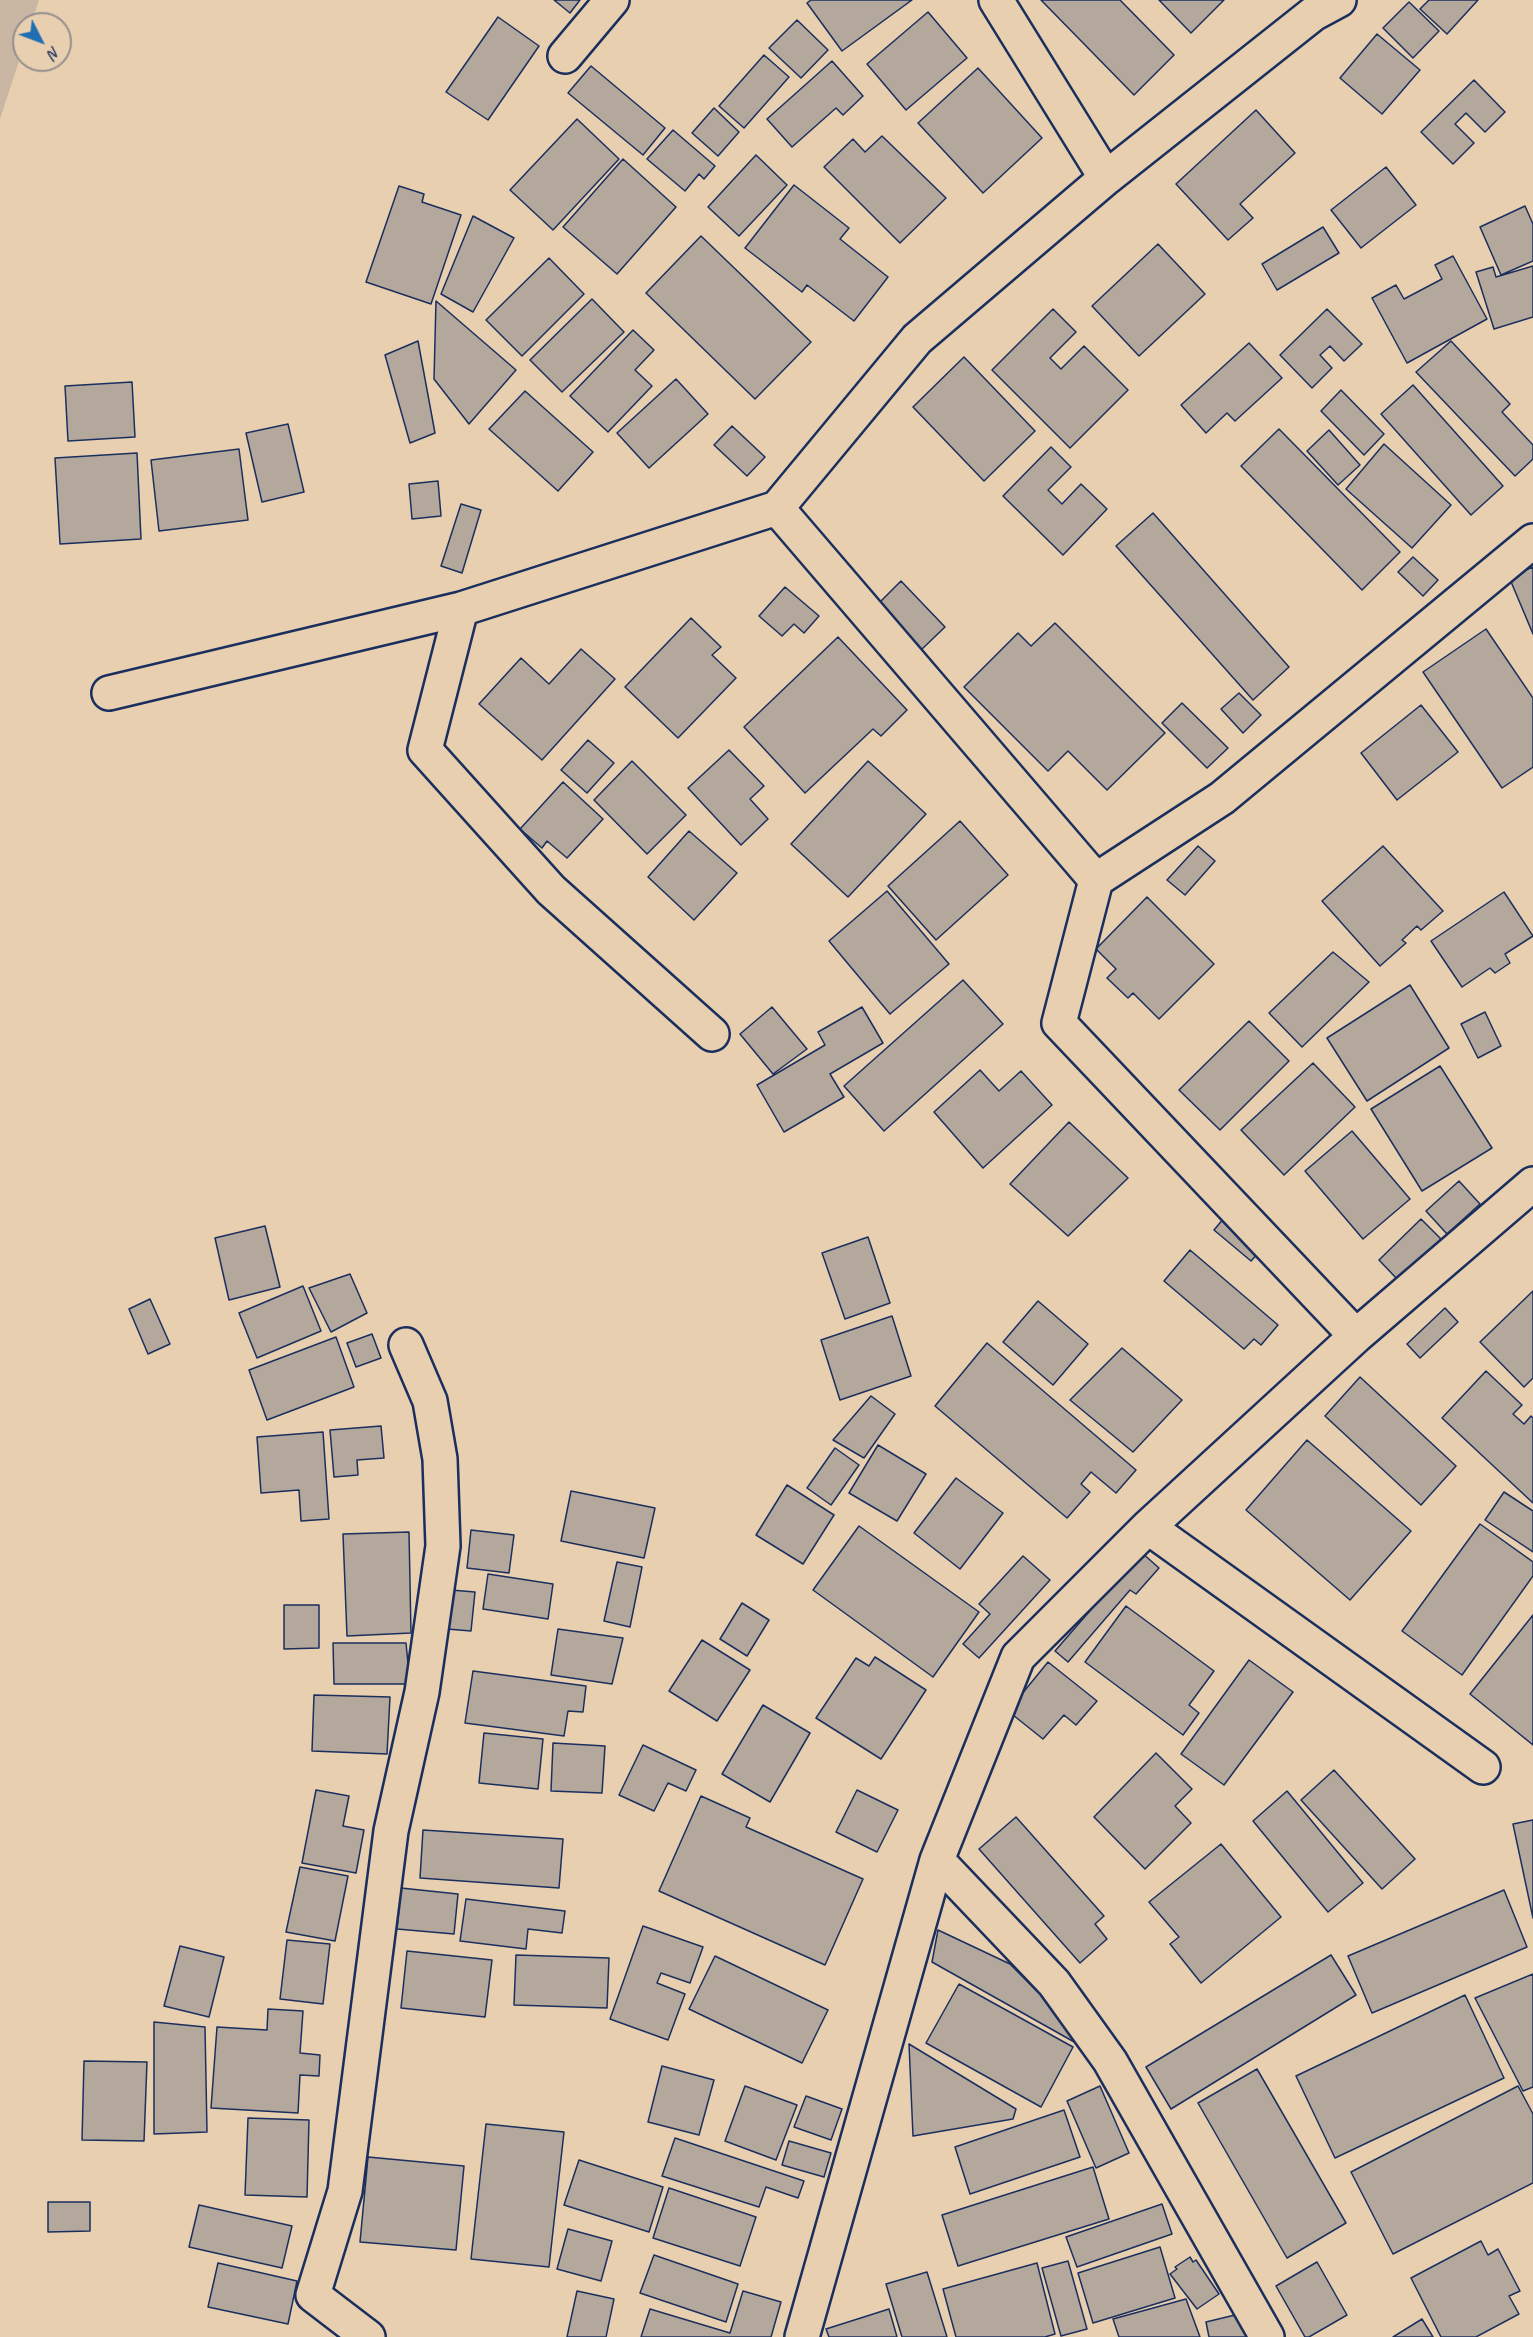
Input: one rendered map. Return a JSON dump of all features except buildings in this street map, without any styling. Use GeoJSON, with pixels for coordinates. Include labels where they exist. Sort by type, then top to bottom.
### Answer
{"type":"FeatureCollection","features":[{"type":"Feature","properties":{"kind":"street"},"geometry":{"type":"LineString","coordinates":[[565,56],[612,0]]}},
{"type":"Feature","properties":{"kind":"street"},"geometry":{"type":"LineString","coordinates":[[996,0],[1106,178]]}},
{"type":"Feature","properties":{"kind":"street"},"geometry":{"type":"LineString","coordinates":[[109,693],[460,609],[777,508],[917,339],[1106,178],[1313,14],[1340,0]]}},
{"type":"Feature","properties":{"kind":"street"},"geometry":{"type":"LineString","coordinates":[[777,508],[1096,880]]}},
{"type":"Feature","properties":{"kind":"street"},"geometry":{"type":"LineString","coordinates":[[1356,1336],[1059,1023],[1096,880],[1222,798],[1533,541]]}},
{"type":"Feature","properties":{"kind":"street"},"geometry":{"type":"LineString","coordinates":[[460,609],[425,750],[551,890],[712,1034]]}},
{"type":"Feature","properties":{"kind":"street"},"geometry":{"type":"LineString","coordinates":[[802,2337],[937,1860],[1018,1657],[1148,1527],[1356,1336],[1533,1184]]}},
{"type":"Feature","properties":{"kind":"street"},"geometry":{"type":"LineString","coordinates":[[368,2337],[313,2295],[345,2191],[391,1831],[422,1692],[443,1546],[440,1460],[430,1401],[406,1346]]}},
{"type":"Feature","properties":{"kind":"street"},"geometry":{"type":"LineString","coordinates":[[1148,1527],[1483,1767]]}},
{"type":"Feature","properties":{"kind":"street"},"geometry":{"type":"LineString","coordinates":[[937,1860],[1054,1983],[1110,2061],[1267,2337]]}},
{"type":"Feature","properties":{"kind":"shaded area"},"geometry":{"type":"Polygon","coordinates":[[[0,0],[39,0],[35,12],[12,12],[12,72],[15,72],[0,119],[0,0]]]}}]}
